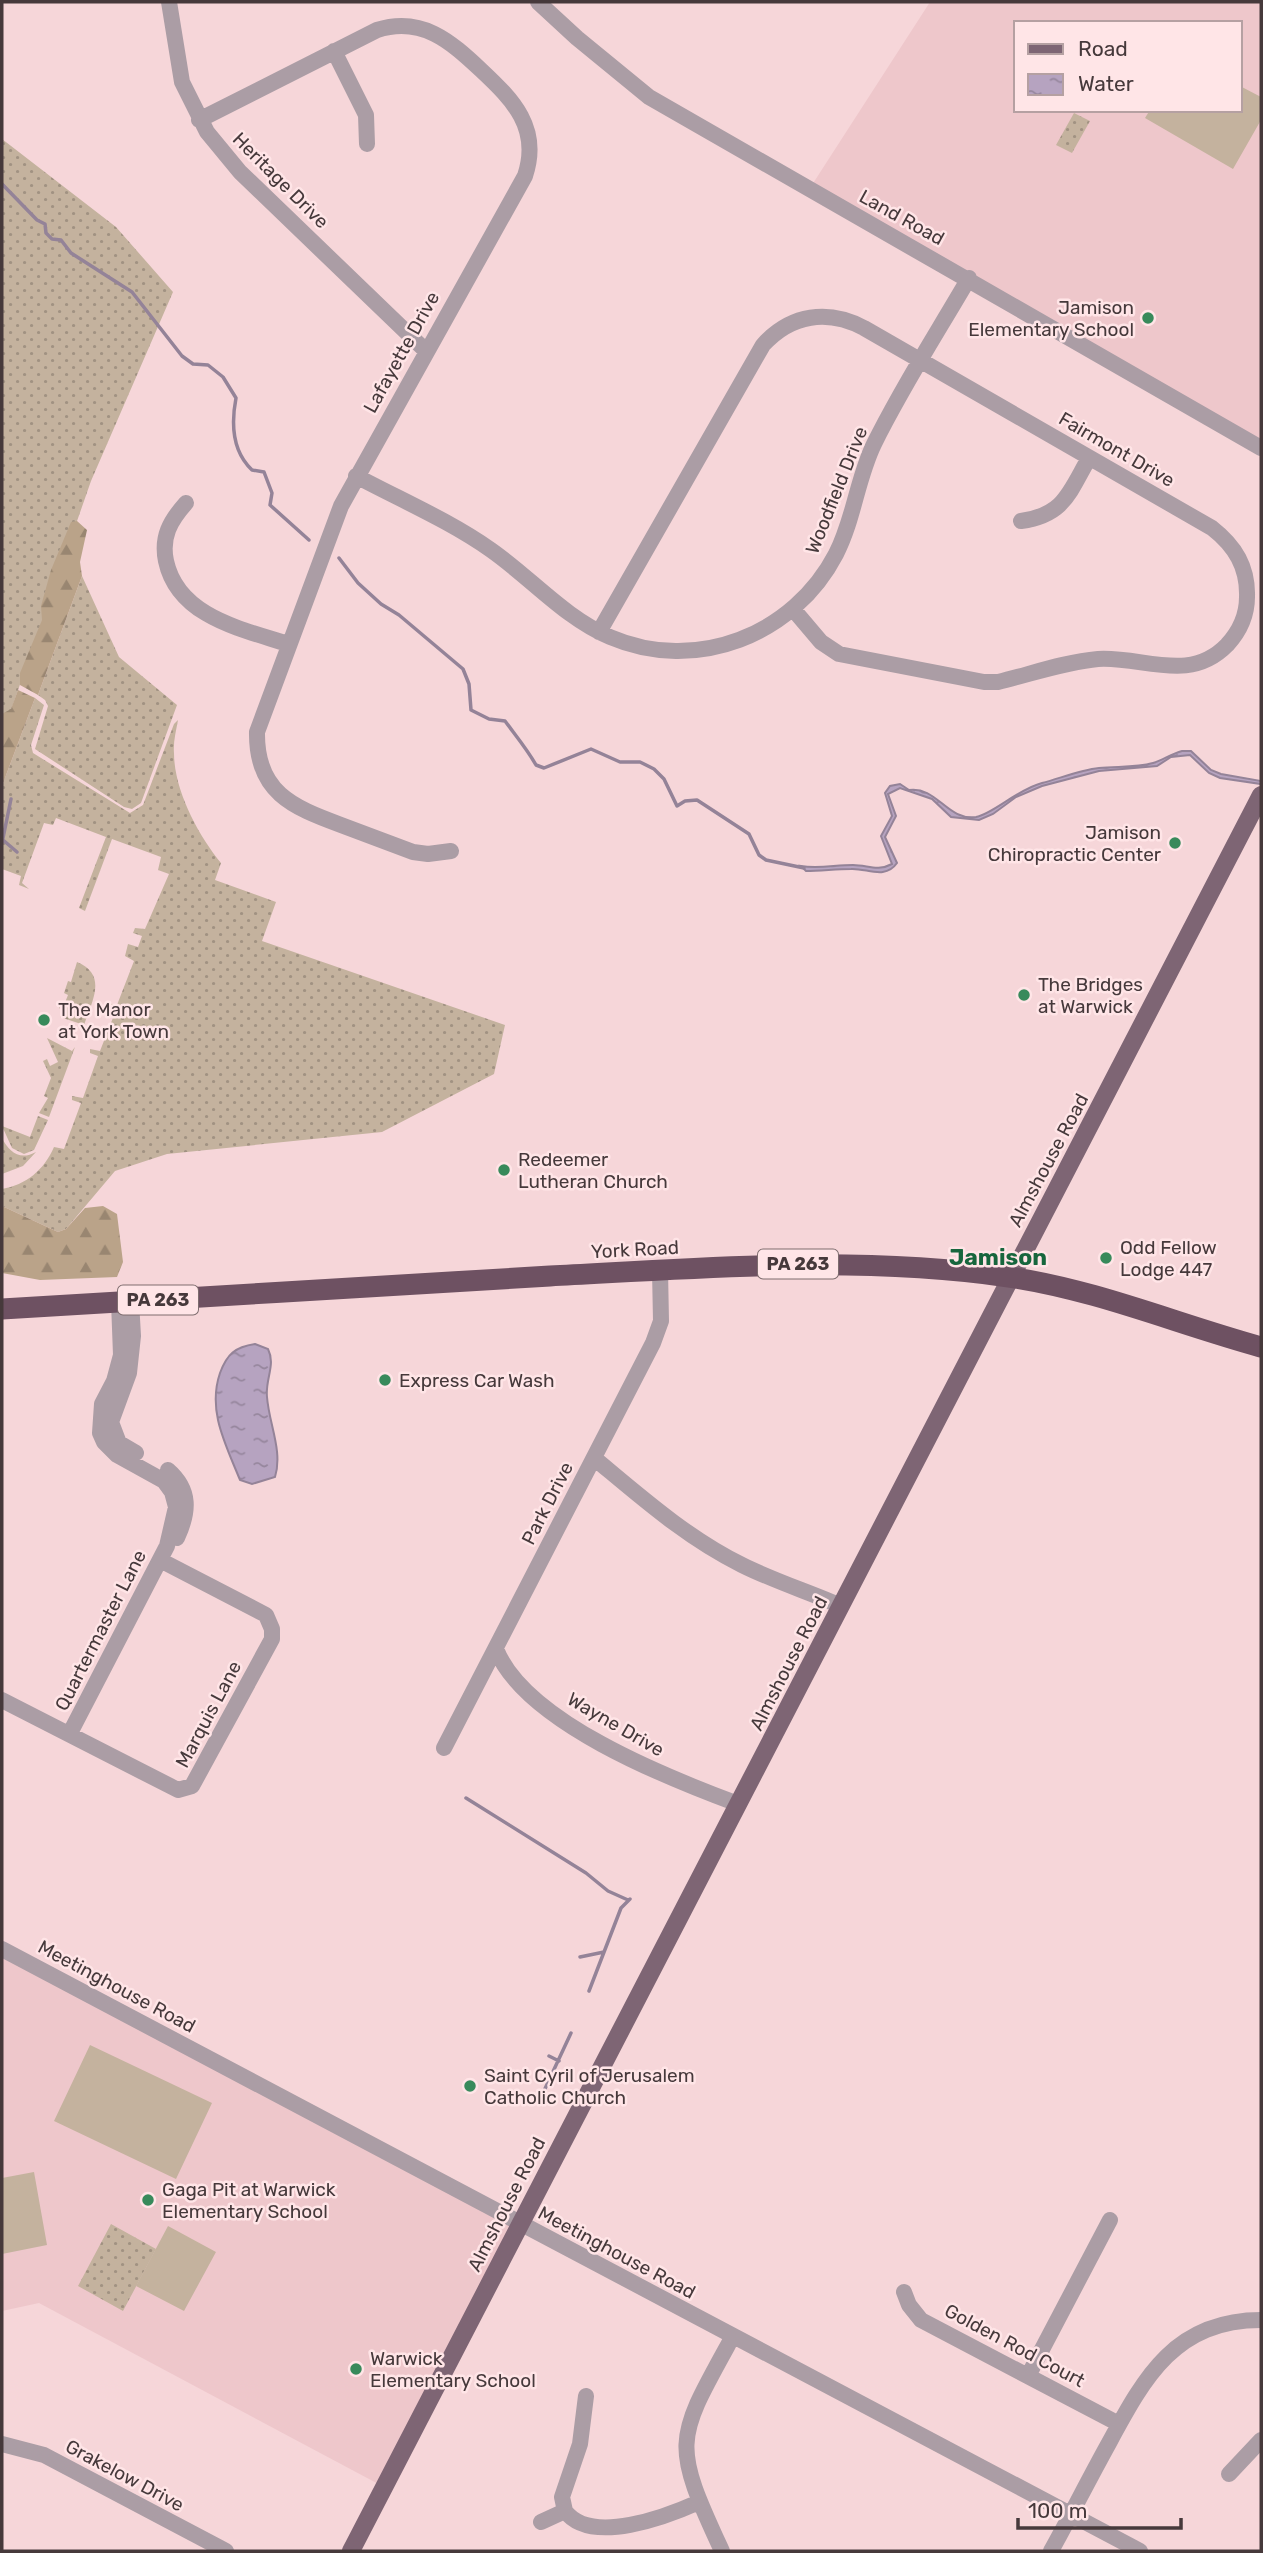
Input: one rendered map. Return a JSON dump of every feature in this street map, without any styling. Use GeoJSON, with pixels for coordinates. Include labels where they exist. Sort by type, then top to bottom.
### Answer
{"type":"FeatureCollection","features":[{"type":"Feature","properties":{"kind":"highway","name":"York Road"},"geometry":{"type":"LineString","coordinates":[[2,1309],[660,1270],[806,1263],[879,1265],[1009,1278],[1112,1299],[1261,1347]]}},
{"type":"Feature","properties":{"kind":"main road","name":"Almshouse Road"},"geometry":{"type":"LineString","coordinates":[[351,2551],[1261,795]]}},
{"type":"Feature","properties":{"kind":"street","name":"Heritage Drive"},"geometry":{"type":"LineString","coordinates":[[169,2],[178,69],[199,120],[240,172],[426,351]]}},
{"type":"Feature","properties":{"kind":"street","name":"Land Road"},"geometry":{"type":"LineString","coordinates":[[538,2],[649,97],[969,278],[1261,448]]}},
{"type":"Feature","properties":{"kind":"street","name":"Lafayette Drive"},"geometry":{"type":"LineString","coordinates":[[199,120],[386,27],[412,26],[438,33],[509,96],[524,119],[530,149],[525,176],[356,476],[334,524],[257,732],[257,748],[270,784],[289,803],[313,815],[413,852],[428,854],[451,851]]}},
{"type":"Feature","properties":{"kind":"street"},"geometry":{"type":"LineString","coordinates":[[334,51],[366,115],[367,145]]}},
{"type":"Feature","properties":{"kind":"street","name":"Woodfield Drive"},"geometry":{"type":"LineString","coordinates":[[356,476],[488,548],[569,612],[599,632],[642,647],[694,651],[745,638],[793,610],[819,582],[837,552],[869,454],[969,278]]}},
{"type":"Feature","properties":{"kind":"street","name":"Fairmont Drive"},"geometry":{"type":"LineString","coordinates":[[599,632],[763,345],[771,336],[794,321],[807,317],[838,317],[864,328],[1212,528],[1234,549],[1248,584],[1245,612],[1233,638],[1215,655],[1180,668],[1097,659],[984,682],[839,654],[821,642],[793,610]]}},
{"type":"Feature","properties":{"kind":"street"},"geometry":{"type":"LineString","coordinates":[[1021,522],[1041,519],[1057,509],[1089,458]]}},
{"type":"Feature","properties":{"kind":"street"},"geometry":{"type":"LineString","coordinates":[[186,503],[168,525],[164,545],[169,571],[181,594],[204,613],[221,622],[288,644]]}},
{"type":"Feature","properties":{"kind":"street","name":"Park Drive"},"geometry":{"type":"LineString","coordinates":[[444,1748],[660,1328],[660,1270]]}},
{"type":"Feature","properties":{"kind":"street","name":"Quartermaster Lane"},"geometry":{"type":"LineString","coordinates":[[70,1733],[163,1553],[176,1539],[184,1521],[185,1493],[168,1471],[119,1443],[111,1422],[131,1360],[125,1301]]}},
{"type":"Feature","properties":{"kind":"street"},"geometry":{"type":"LineString","coordinates":[[594,1458],[660,1514],[707,1545],[743,1566],[841,1606]]}},
{"type":"Feature","properties":{"kind":"street","name":"Marquis Lane"},"geometry":{"type":"LineString","coordinates":[[2,1700],[178,1790],[192,1786],[272,1639],[272,1629],[266,1615],[163,1553]]}},
{"type":"Feature","properties":{"kind":"street","name":"Wayne Drive"},"geometry":{"type":"LineString","coordinates":[[495,1649],[501,1663],[518,1683],[550,1710],[599,1743],[671,1779],[738,1804]]}},
{"type":"Feature","properties":{"kind":"street","name":"Meetinghouse Road"},"geometry":{"type":"LineString","coordinates":[[2,1949],[519,2225],[1140,2551]]}},
{"type":"Feature","properties":{"kind":"street"},"geometry":{"type":"LineString","coordinates":[[1028,2376],[1110,2220]]}},
{"type":"Feature","properties":{"kind":"street","name":"Golden Rod Court"},"geometry":{"type":"LineString","coordinates":[[904,2292],[909,2305],[921,2320],[1119,2424]]}},
{"type":"Feature","properties":{"kind":"street"},"geometry":{"type":"LineString","coordinates":[[1051,2551],[1144,2380],[1172,2351],[1208,2329],[1241,2320],[1261,2320]]}},
{"type":"Feature","properties":{"kind":"street"},"geometry":{"type":"LineString","coordinates":[[722,2551],[699,2502],[686,2463],[685,2434],[700,2396],[733,2336]]}},
{"type":"Feature","properties":{"kind":"street"},"geometry":{"type":"LineString","coordinates":[[586,2396],[580,2444],[562,2497],[565,2511],[575,2520],[622,2526],[660,2519],[699,2502]]}},
{"type":"Feature","properties":{"kind":"street"},"geometry":{"type":"LineString","coordinates":[[1229,2474],[1261,2440]]}},
{"type":"Feature","properties":{"kind":"street","name":"Grakelow Drive"},"geometry":{"type":"LineString","coordinates":[[2,2444],[44,2455],[226,2551]]}},
{"type":"Feature","properties":{"kind":"street"},"geometry":{"type":"LineString","coordinates":[[541,2522],[565,2511]]}},
{"type":"Feature","properties":{"kind":"shaded area","name":"Jamison Elementary School"},"geometry":{"type":"Polygon","coordinates":[[[930,2],[1261,2],[1261,448],[810,188],[930,2]]]}},
{"type":"Feature","properties":{"kind":"shaded area"},"geometry":{"type":"Polygon","coordinates":[[[1242,87],[1261,97],[1261,120],[1233,169],[1145,118],[1149,112],[1242,112],[1242,87]]]}},
{"type":"Feature","properties":{"kind":"shaded area"},"geometry":{"type":"Polygon","coordinates":[[[1074,113],[1090,121],[1072,153],[1056,145],[1074,113]]]}},
{"type":"Feature","properties":{"kind":"shaded area"},"geometry":{"type":"Polygon","coordinates":[[[2,139],[116,227],[173,292],[91,481],[2,736],[2,139]]]}},
{"type":"Feature","properties":{"kind":"shaded area"},"geometry":{"type":"Polygon","coordinates":[[[82,576],[119,657],[177,705],[141,803],[132,809],[124,807],[35,749],[48,706],[38,695],[82,576]]]}},
{"type":"Feature","properties":{"kind":"shaded area"},"geometry":{"type":"Polygon","coordinates":[[[35,698],[44,705],[31,745],[33,753],[130,813],[143,805],[174,724],[178,720],[174,749],[178,782],[196,826],[221,863],[215,880],[276,902],[262,941],[505,1025],[494,1074],[382,1132],[167,1154],[115,1171],[66,1229],[58,1232],[2,1206],[2,1189],[19,1184],[33,1175],[45,1163],[54,1147],[64,1149],[81,1103],[72,1100],[72,1096],[83,1098],[98,1056],[90,1053],[90,1049],[100,1051],[116,1010],[108,1006],[108,1003],[117,1005],[134,961],[125,956],[128,944],[138,947],[142,936],[133,933],[135,928],[145,929],[169,874],[158,870],[161,857],[112,839],[85,911],[79,908],[106,837],[56,818],[53,825],[44,823],[22,883],[29,889],[19,885],[21,876],[2,869],[2,786],[35,698]]]}},
{"type":"Feature","properties":{"kind":"shaded area"},"geometry":{"type":"Polygon","coordinates":[[[77,962],[87,967],[95,981],[93,998],[84,1025],[60,1017],[63,1010],[59,1008],[60,1004],[64,1005],[68,995],[64,993],[68,981],[71,982],[77,962]]]}},
{"type":"Feature","properties":{"kind":"shaded area"},"geometry":{"type":"Polygon","coordinates":[[[47,1038],[72,1051],[75,1047],[49,1117],[39,1113],[48,1098],[44,1096],[51,1078],[43,1061],[47,1059],[50,1066],[58,1062],[47,1038]]]}},
{"type":"Feature","properties":{"kind":"shaded area"},"geometry":{"type":"Polygon","coordinates":[[[38,1116],[48,1120],[34,1150],[24,1154],[12,1148],[2,1126],[30,1137],[38,1116]]]}},
{"type":"Feature","properties":{"kind":"shaded area"},"geometry":{"type":"Polygon","coordinates":[[[2,1138],[16,1154],[25,1156],[36,1152],[23,1166],[2,1174],[2,1138]]]}},
{"type":"Feature","properties":{"kind":"shaded area"},"geometry":{"type":"Polygon","coordinates":[[[2,1949],[519,2225],[384,2487],[39,2303],[2,2311],[2,1949]]]}},
{"type":"Feature","properties":{"kind":"shaded area"},"geometry":{"type":"Polygon","coordinates":[[[90,2045],[212,2103],[176,2179],[54,2121],[90,2045]]]}},
{"type":"Feature","properties":{"kind":"shaded area"},"geometry":{"type":"Polygon","coordinates":[[[34,2172],[47,2245],[2,2254],[2,2178],[34,2172]]]}},
{"type":"Feature","properties":{"kind":"shaded area"},"geometry":{"type":"Polygon","coordinates":[[[111,2224],[156,2249],[123,2311],[78,2286],[111,2224]]]}},
{"type":"Feature","properties":{"kind":"shaded area"},"geometry":{"type":"Polygon","coordinates":[[[168,2226],[216,2252],[184,2311],[136,2286],[168,2226]]]}},
{"type":"Feature","properties":{"kind":"green space"},"geometry":{"type":"Polygon","coordinates":[[[77,521],[87,530],[80,562],[82,576],[38,695],[20,685],[20,673],[42,620],[41,606],[51,570],[71,522],[77,521]]]}},
{"type":"Feature","properties":{"kind":"green space"},"geometry":{"type":"Polygon","coordinates":[[[18,690],[35,698],[2,786],[2,714],[11,709],[18,690]]]}},
{"type":"Feature","properties":{"kind":"green space"},"geometry":{"type":"Polygon","coordinates":[[[2,1206],[58,1232],[66,1229],[85,1208],[103,1206],[117,1214],[123,1262],[117,1277],[40,1280],[2,1273],[2,1206]]]}},
{"type":"Feature","properties":{"kind":"water"},"geometry":{"type":"Polygon","coordinates":[[[1182,751],[1191,751],[1211,770],[1261,781],[1261,784],[1220,778],[1209,773],[1190,755],[1171,757],[1157,766],[1099,771],[1042,786],[1016,797],[993,814],[979,820],[951,817],[932,799],[900,788],[888,794],[896,816],[885,837],[897,863],[892,868],[881,872],[851,869],[806,871],[801,866],[853,865],[877,868],[892,864],[881,836],[892,816],[885,793],[890,786],[900,784],[909,790],[919,790],[957,814],[976,817],[1042,783],[1092,769],[1146,765],[1182,751]]]}},
{"type":"Feature","properties":{"kind":"water"},"geometry":{"type":"Polygon","coordinates":[[[255,1344],[268,1349],[270,1355],[267,1397],[277,1447],[277,1467],[275,1477],[252,1484],[240,1480],[220,1428],[216,1401],[220,1373],[226,1361],[237,1349],[255,1344]]]}},
{"type":"Feature","properties":{"kind":"waterway"},"geometry":{"type":"LineString","coordinates":[[2,184],[37,220],[45,224],[46,233],[52,239],[61,240],[71,253],[132,292],[182,356],[193,364],[208,365],[223,377],[236,398],[234,427],[240,454],[252,470],[264,472],[272,493],[270,505],[309,540]]}},
{"type":"Feature","properties":{"kind":"waterway"},"geometry":{"type":"LineString","coordinates":[[339,558],[358,583],[381,604],[399,615],[463,669],[469,684],[471,710],[489,719],[505,721],[536,765],[544,768],[591,749],[620,762],[640,762],[654,769],[664,779],[677,806],[685,801],[697,800],[749,834],[759,855],[766,860],[804,868]]}},
{"type":"Feature","properties":{"kind":"waterway"},"geometry":{"type":"LineString","coordinates":[[2,843],[11,799]]}},
{"type":"Feature","properties":{"kind":"waterway"},"geometry":{"type":"LineString","coordinates":[[3,840],[17,852]]}},
{"type":"Feature","properties":{"kind":"waterway"},"geometry":{"type":"LineString","coordinates":[[466,1798],[586,1873],[608,1891],[628,1900]]}},
{"type":"Feature","properties":{"kind":"waterway"},"geometry":{"type":"LineString","coordinates":[[589,1991],[621,1908],[630,1899]]}},
{"type":"Feature","properties":{"kind":"waterway"},"geometry":{"type":"LineString","coordinates":[[580,1957],[604,1952]]}},
{"type":"Feature","properties":{"kind":"waterway"},"geometry":{"type":"LineString","coordinates":[[543,2093],[571,2033]]}},
{"type":"Feature","properties":{"kind":"waterway"},"geometry":{"type":"LineString","coordinates":[[549,2056],[559,2061]]}},
{"type":"Feature","properties":{"kind":"place","name":"Jamison Elementary School"},"geometry":{"type":"Point","coordinates":[1148,318]}},
{"type":"Feature","properties":{"kind":"place","name":"Jamison Chiropractic Center"},"geometry":{"type":"Point","coordinates":[1175,843]}},
{"type":"Feature","properties":{"kind":"place","name":"The Bridges at Warwick"},"geometry":{"type":"Point","coordinates":[1024,995]}},
{"type":"Feature","properties":{"kind":"place","name":"The Manor at York Town"},"geometry":{"type":"Point","coordinates":[44,1020]}},
{"type":"Feature","properties":{"kind":"place","name":"Redeemer Lutheran Church"},"geometry":{"type":"Point","coordinates":[504,1170]}},
{"type":"Feature","properties":{"kind":"place","name":"Odd Fellow Lodge 447"},"geometry":{"type":"Point","coordinates":[1106,1258]}},
{"type":"Feature","properties":{"kind":"place","name":"Express Car Wash"},"geometry":{"type":"Point","coordinates":[385,1380]}},
{"type":"Feature","properties":{"kind":"place","name":"Saint Cyril of Jerusalem Catholic Church"},"geometry":{"type":"Point","coordinates":[470,2086]}},
{"type":"Feature","properties":{"kind":"place","name":"Gaga Pit at Warwick Elementary School"},"geometry":{"type":"Point","coordinates":[148,2200]}},
{"type":"Feature","properties":{"kind":"place","name":"Warwick Elementary School"},"geometry":{"type":"Point","coordinates":[356,2369]}},
{"type":"Feature","properties":{"kind":"district","name":"Jamison"},"geometry":{"type":"Point","coordinates":[998,1257]}}]}
